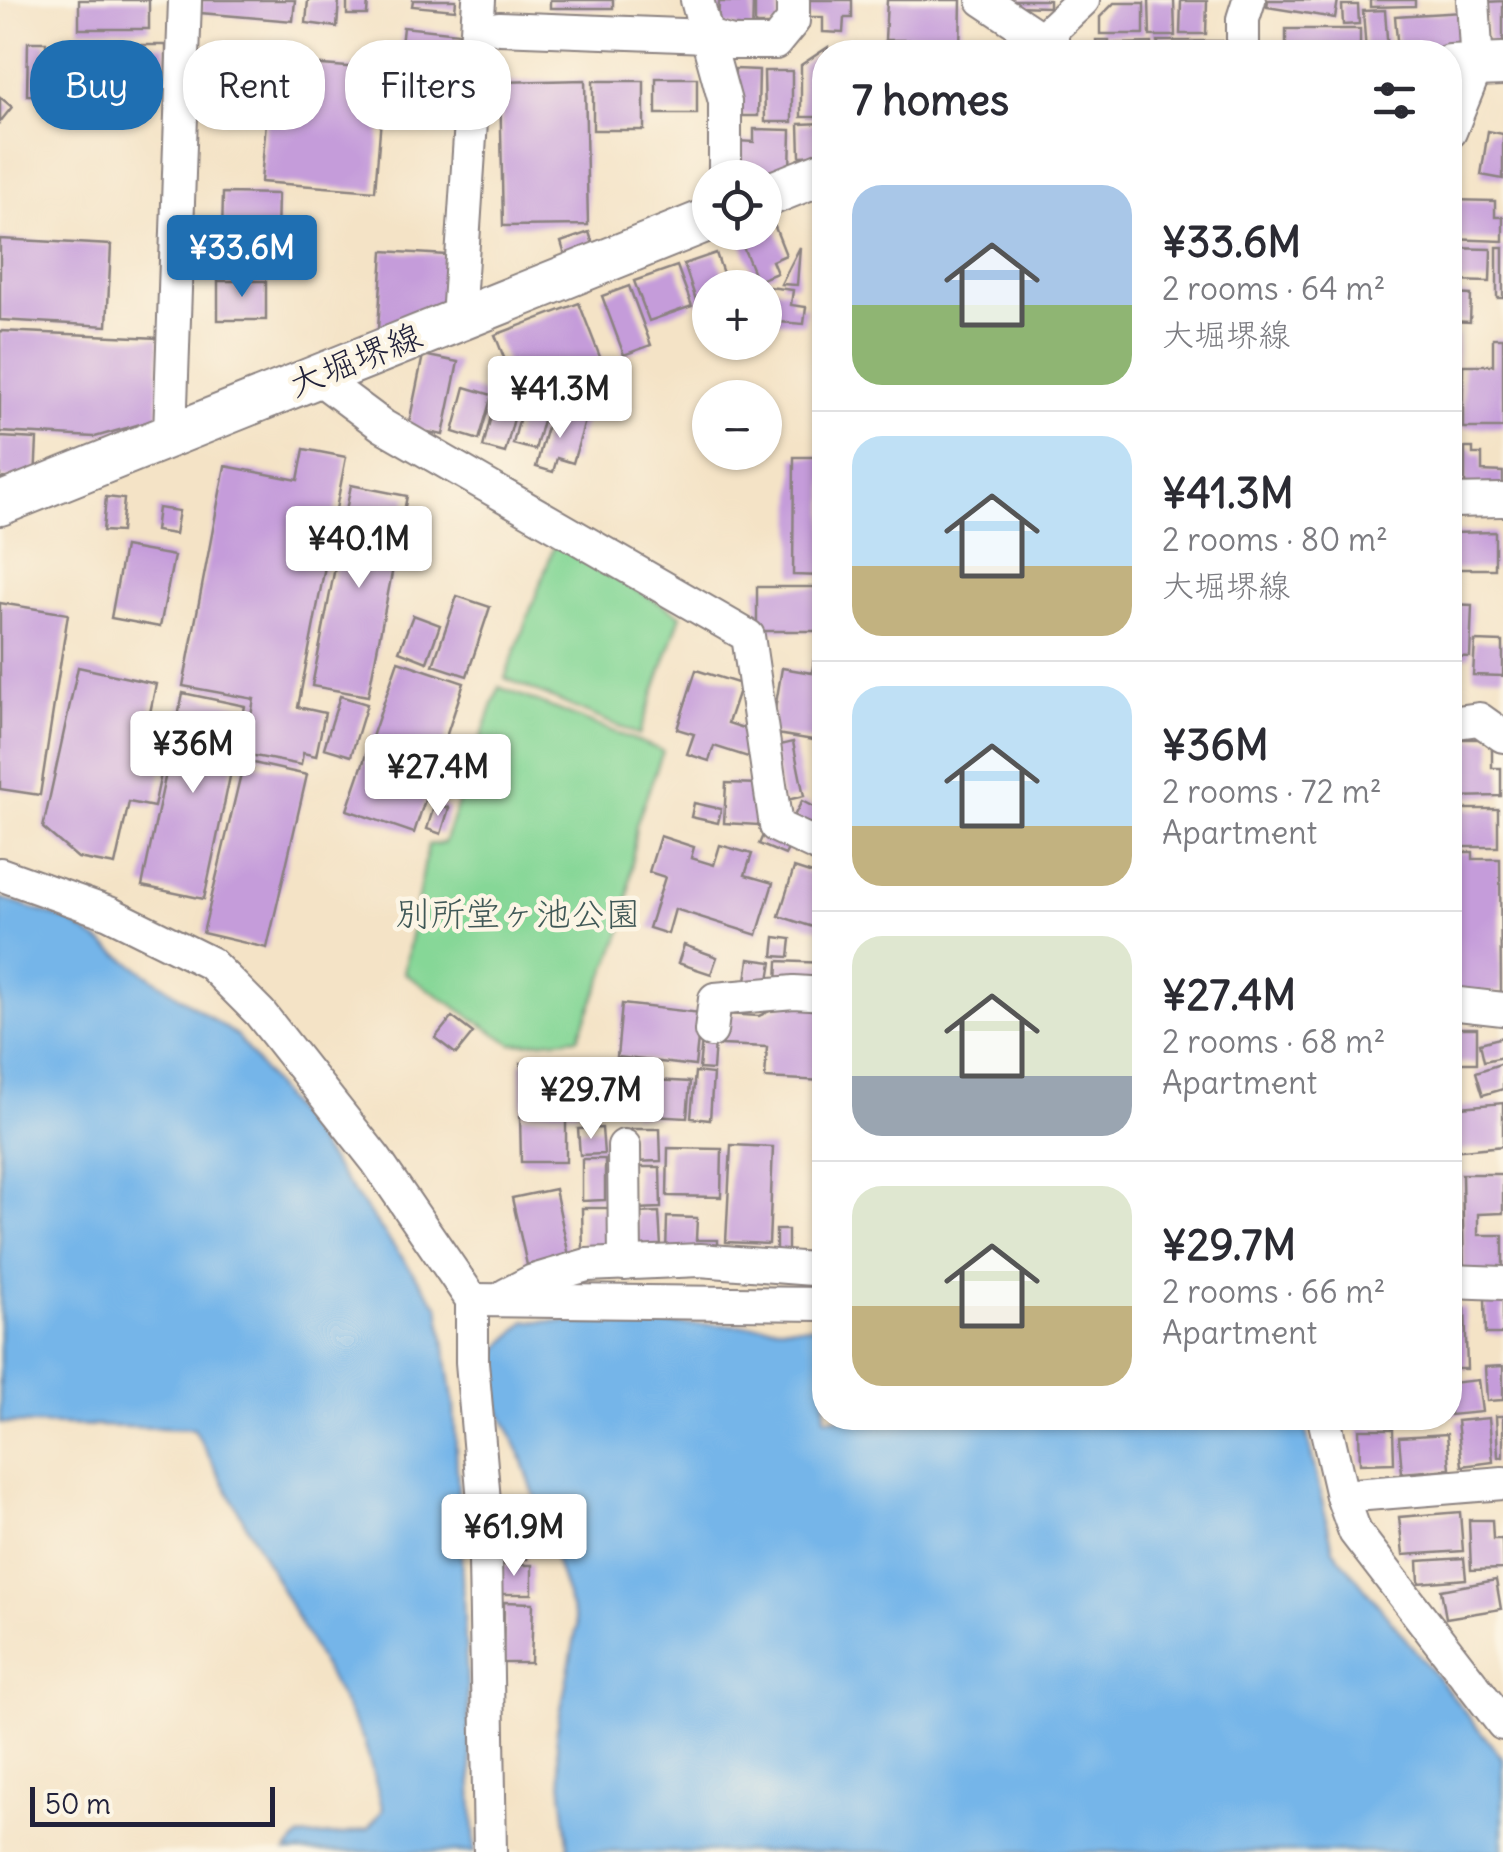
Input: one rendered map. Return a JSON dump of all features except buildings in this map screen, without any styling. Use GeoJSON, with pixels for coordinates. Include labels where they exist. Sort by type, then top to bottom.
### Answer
{"type":"FeatureCollection","features":[{"type":"Feature","properties":{"kind":"main road"},"geometry":{"type":"LineString","coordinates":[[782,189],[812,177]]}},
{"type":"Feature","properties":{"kind":"main road","name":"大堀堺線"},"geometry":{"type":"LineString","coordinates":[[0,504],[692,225]]}},
{"type":"Feature","properties":{"kind":"street"},"geometry":{"type":"LineString","coordinates":[[170,434],[185,0]]}},
{"type":"Feature","properties":{"kind":"street"},"geometry":{"type":"LineString","coordinates":[[458,320],[479,0]]}},
{"type":"Feature","properties":{"kind":"street"},"geometry":{"type":"LineString","coordinates":[[696,0],[725,102],[726,160]]}},
{"type":"Feature","properties":{"kind":"street"},"geometry":{"type":"LineString","coordinates":[[499,28],[707,36],[732,43],[775,43],[793,21],[793,0]]}},
{"type":"Feature","properties":{"kind":"street"},"geometry":{"type":"LineString","coordinates":[[983,0],[1040,40]]}},
{"type":"Feature","properties":{"kind":"street"},"geometry":{"type":"LineString","coordinates":[[1052,40],[1052,29],[1083,0]]}},
{"type":"Feature","properties":{"kind":"street"},"geometry":{"type":"LineString","coordinates":[[1243,40],[1243,19],[1249,0]]}},
{"type":"Feature","properties":{"kind":"street"},"geometry":{"type":"LineString","coordinates":[[1462,102],[1477,65],[1473,0]]}},
{"type":"Feature","properties":{"kind":"street"},"geometry":{"type":"LineString","coordinates":[[316,376],[383,426],[748,636],[776,826],[812,843]]}},
{"type":"Feature","properties":{"kind":"street"},"geometry":{"type":"LineString","coordinates":[[1462,501],[1503,500]]}},
{"type":"Feature","properties":{"kind":"street"},"geometry":{"type":"LineString","coordinates":[[1462,721],[1479,719],[1503,736]]}},
{"type":"Feature","properties":{"kind":"street"},"geometry":{"type":"LineString","coordinates":[[0,874],[110,913],[210,963],[260,1013],[484,1300],[472,1362],[484,1501],[490,1852]]}},
{"type":"Feature","properties":{"kind":"street"},"geometry":{"type":"LineString","coordinates":[[711,1031],[715,999],[812,993]]}},
{"type":"Feature","properties":{"kind":"street"},"geometry":{"type":"LineString","coordinates":[[1462,1004],[1503,1009]]}},
{"type":"Feature","properties":{"kind":"street"},"geometry":{"type":"LineString","coordinates":[[624,1146],[625,1264]]}},
{"type":"Feature","properties":{"kind":"street"},"geometry":{"type":"LineString","coordinates":[[484,1300],[588,1265],[700,1260],[810,1268],[791,1303]]}},
{"type":"Feature","properties":{"kind":"street"},"geometry":{"type":"LineString","coordinates":[[1462,1281],[1503,1282]]}},
{"type":"Feature","properties":{"kind":"street"},"geometry":{"type":"LineString","coordinates":[[484,1300],[812,1304]]}},
{"type":"Feature","properties":{"kind":"street"},"geometry":{"type":"LineString","coordinates":[[1327,1430],[1355,1532],[1503,1724]]}},
{"type":"Feature","properties":{"kind":"street"},"geometry":{"type":"LineString","coordinates":[[1342,1496],[1503,1483]]}},
{"type":"Feature","properties":{"kind":"green space"},"geometry":{"type":"Polygon","coordinates":[[[555,544],[681,615],[639,735],[505,678],[555,544]]]}},
{"type":"Feature","properties":{"kind":"green space","name":"別所堂ヶ池公園"},"geometry":{"type":"Polygon","coordinates":[[[499,687],[663,751],[636,825],[625,924],[578,1038],[512,1044],[404,973],[428,845],[444,843],[499,687]]]}},
{"type":"Feature","properties":{"kind":"water"},"geometry":{"type":"Polygon","coordinates":[[[0,898],[69,921],[237,1036],[439,1307],[454,1406],[475,1852],[286,1852],[299,1837],[368,1829],[383,1810],[364,1741],[194,1429],[0,1423],[0,898]]]}},
{"type":"Feature","properties":{"kind":"water"},"geometry":{"type":"Polygon","coordinates":[[[526,1321],[812,1327],[812,1430],[1306,1430],[1333,1549],[1503,1759],[1503,1852],[569,1852],[556,1735],[577,1626],[520,1452],[498,1407],[492,1355],[526,1321]]]}}]}
